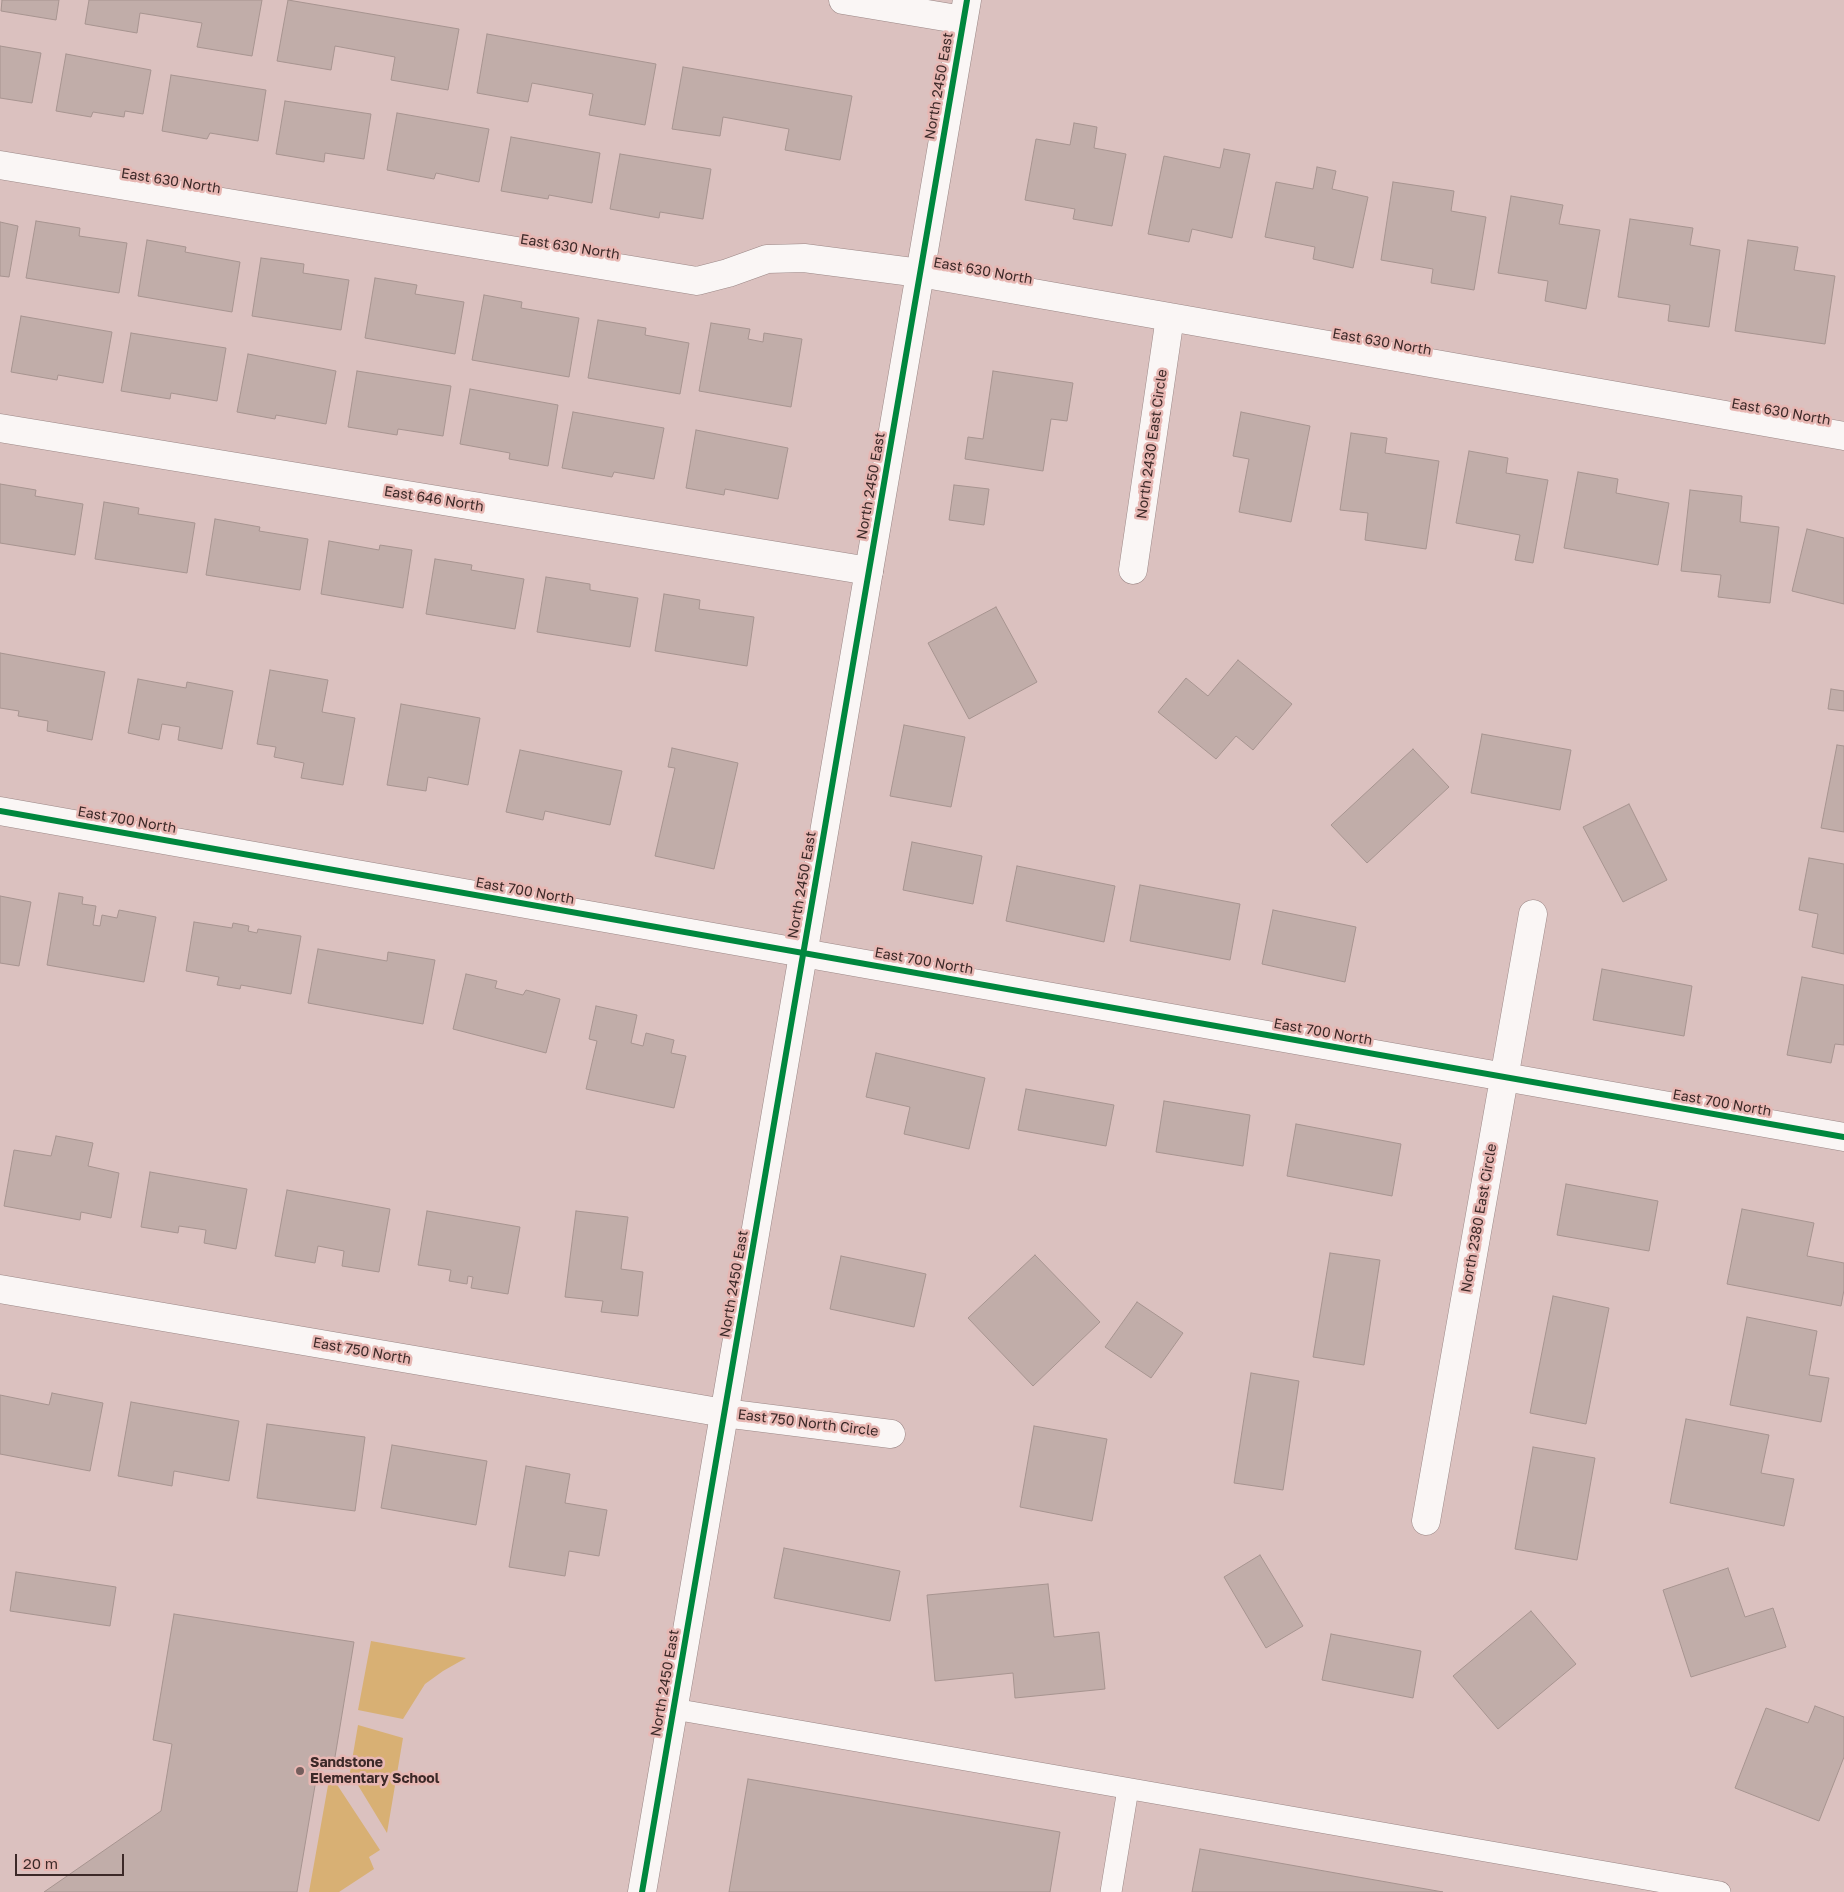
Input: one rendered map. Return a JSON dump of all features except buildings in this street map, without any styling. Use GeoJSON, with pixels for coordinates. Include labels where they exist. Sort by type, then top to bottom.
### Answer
{"type":"FeatureCollection","features":[{"type":"Feature","properties":{"kind":"street"},"geometry":{"type":"LineString","coordinates":[[843,0],[965,10]]}},
{"type":"Feature","properties":{"kind":"street","name":"North 2450 East"},"geometry":{"type":"LineString","coordinates":[[642,1892],[965,10]]}},
{"type":"Feature","properties":{"kind":"street","name":"East 630 North"},"geometry":{"type":"LineString","coordinates":[[0,165],[697,281],[728,273],[767,259],[804,258],[920,273],[1844,436]]}},
{"type":"Feature","properties":{"kind":"street","name":"North 2430 East Circle"},"geometry":{"type":"LineString","coordinates":[[1133,570],[1170,317]]}},
{"type":"Feature","properties":{"kind":"street","name":"East 646 North"},"geometry":{"type":"LineString","coordinates":[[0,428],[869,571]]}},
{"type":"Feature","properties":{"kind":"street","name":"East 700 North"},"geometry":{"type":"LineString","coordinates":[[0,810],[1844,1137]]}},
{"type":"Feature","properties":{"kind":"street","name":"North 2380 East Circle"},"geometry":{"type":"LineString","coordinates":[[1426,1521],[1533,914]]}},
{"type":"Feature","properties":{"kind":"street","name":"East 750 North"},"geometry":{"type":"LineString","coordinates":[[0,1289],[724,1413]]}},
{"type":"Feature","properties":{"kind":"street","name":"East 750 North Circle"},"geometry":{"type":"LineString","coordinates":[[724,1413],[892,1434]]}},
{"type":"Feature","properties":{"kind":"lane"},"geometry":{"type":"LineString","coordinates":[[674,1709],[1128,1789],[1612,1883],[1720,1892]]}},
{"type":"Feature","properties":{"kind":"lane"},"geometry":{"type":"LineString","coordinates":[[1111,1892],[1128,1789]]}},
{"type":"Feature","properties":{"kind":"shaded area"},"geometry":{"type":"Polygon","coordinates":[[[371,1641],[466,1658],[425,1684],[403,1719],[358,1710],[371,1641]]]}},
{"type":"Feature","properties":{"kind":"shaded area"},"geometry":{"type":"Polygon","coordinates":[[[358,1725],[403,1738],[387,1833],[350,1772],[358,1725]]]}},
{"type":"Feature","properties":{"kind":"shaded area"},"geometry":{"type":"Polygon","coordinates":[[[330,1774],[380,1850],[369,1857],[374,1869],[339,1892],[309,1892],[330,1774]]]}},
{"type":"Feature","properties":{"kind":"cycle path"},"geometry":{"type":"LineString","coordinates":[[642,1892],[967,0]]}},
{"type":"Feature","properties":{"kind":"cycle path"},"geometry":{"type":"LineString","coordinates":[[0,811],[1844,1137]]}},
{"type":"Feature","properties":{"kind":"place","name":"Sandstone Elementary School"},"geometry":{"type":"Point","coordinates":[300,1771]}}]}
